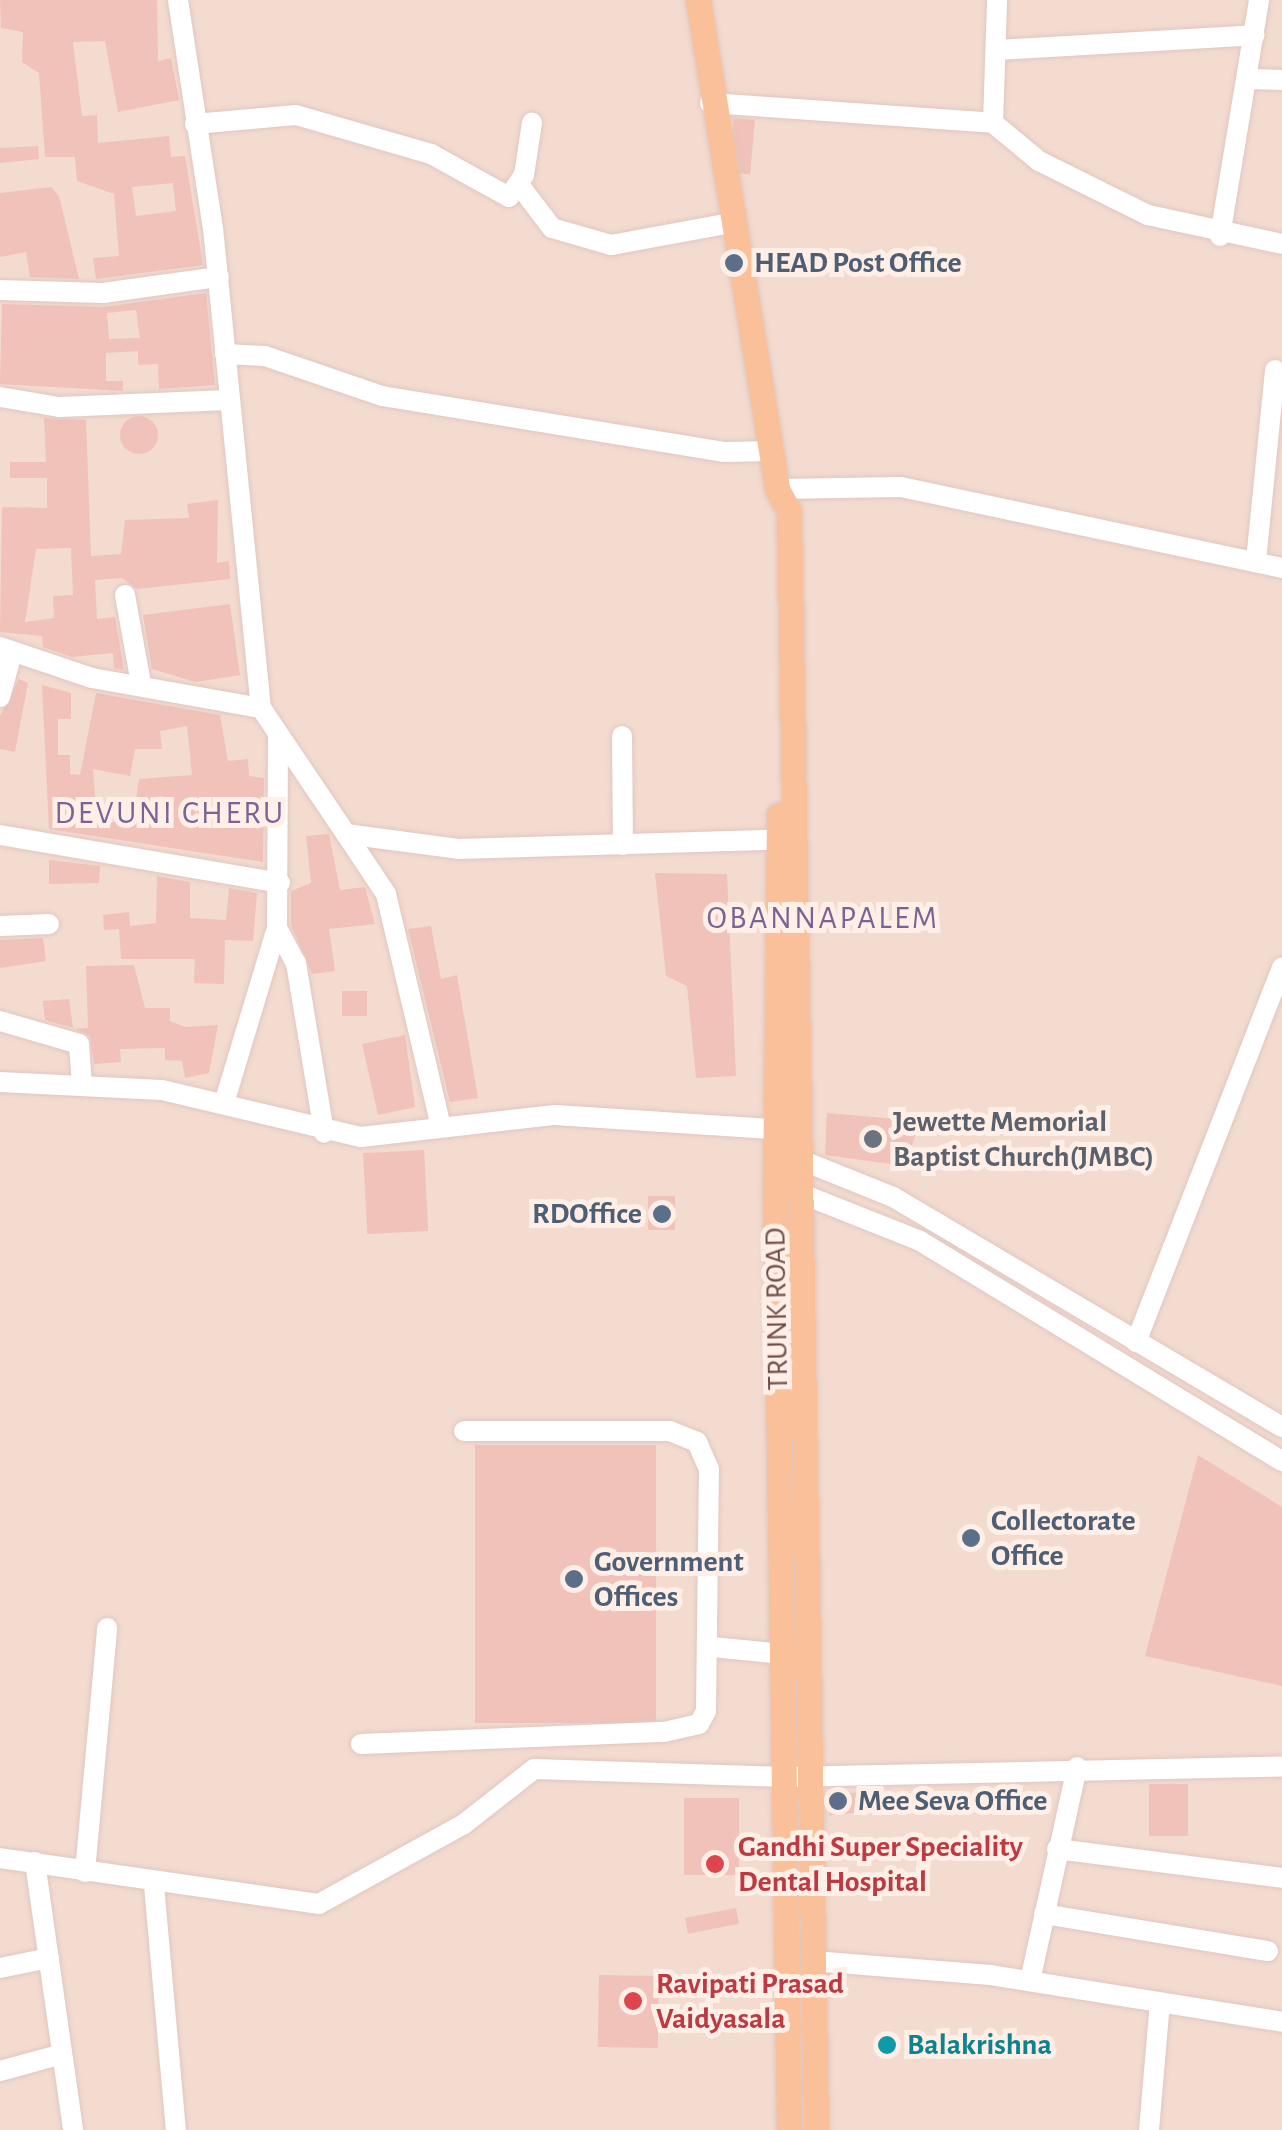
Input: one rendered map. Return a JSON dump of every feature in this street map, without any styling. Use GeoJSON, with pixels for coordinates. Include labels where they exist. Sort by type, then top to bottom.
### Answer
{"type":"FeatureCollection","features":[{"type":"Feature","properties":{"kind":"main road","name":"TRUNK ROAD"},"geometry":{"type":"LineString","coordinates":[[698,0],[710,102],[774,451],[777,489],[788,839],[784,1654],[798,1776],[789,2130]]}},
{"type":"Feature","properties":{"kind":"main road"},"geometry":{"type":"LineString","coordinates":[[788,1188],[798,1776],[813,1962],[816,2130]]}},
{"type":"Feature","properties":{"kind":"street"},"geometry":{"type":"LineString","coordinates":[[178,0],[219,277],[261,708],[386,894],[441,1126]]}},
{"type":"Feature","properties":{"kind":"street"},"geometry":{"type":"LineString","coordinates":[[992,123],[998,0]]}},
{"type":"Feature","properties":{"kind":"street"},"geometry":{"type":"LineString","coordinates":[[1220,236],[1251,79],[1258,0]]}},
{"type":"Feature","properties":{"kind":"street"},"geometry":{"type":"LineString","coordinates":[[997,50],[1254,35]]}},
{"type":"Feature","properties":{"kind":"street"},"geometry":{"type":"LineString","coordinates":[[1251,79],[1282,80]]}},
{"type":"Feature","properties":{"kind":"street"},"geometry":{"type":"LineString","coordinates":[[710,102],[992,123],[1039,161],[1132,208],[1220,236],[1282,244]]}},
{"type":"Feature","properties":{"kind":"street"},"geometry":{"type":"LineString","coordinates":[[195,124],[296,115],[430,154],[503,197],[520,186],[532,123]]}},
{"type":"Feature","properties":{"kind":"street"},"geometry":{"type":"LineString","coordinates":[[520,186],[552,228],[611,245],[731,222]]}},
{"type":"Feature","properties":{"kind":"street"},"geometry":{"type":"LineString","coordinates":[[0,290],[103,293],[219,277]]}},
{"type":"Feature","properties":{"kind":"street"},"geometry":{"type":"LineString","coordinates":[[224,354],[265,356],[382,396],[722,452],[774,451]]}},
{"type":"Feature","properties":{"kind":"street"},"geometry":{"type":"LineString","coordinates":[[1256,562],[1275,370]]}},
{"type":"Feature","properties":{"kind":"street"},"geometry":{"type":"LineString","coordinates":[[0,397],[59,407],[228,400]]}},
{"type":"Feature","properties":{"kind":"street"},"geometry":{"type":"LineString","coordinates":[[777,489],[901,487],[1282,568]]}},
{"type":"Feature","properties":{"kind":"street"},"geometry":{"type":"LineString","coordinates":[[126,594],[141,684]]}},
{"type":"Feature","properties":{"kind":"street"},"geometry":{"type":"LineString","coordinates":[[0,697],[6,650],[141,684],[261,708]]}},
{"type":"Feature","properties":{"kind":"street"},"geometry":{"type":"LineString","coordinates":[[225,1100],[278,928],[278,735]]}},
{"type":"Feature","properties":{"kind":"street"},"geometry":{"type":"LineString","coordinates":[[622,736],[624,845]]}},
{"type":"Feature","properties":{"kind":"street"},"geometry":{"type":"LineString","coordinates":[[346,834],[412,848],[788,839]]}},
{"type":"Feature","properties":{"kind":"street"},"geometry":{"type":"LineString","coordinates":[[0,835],[280,883]]}},
{"type":"Feature","properties":{"kind":"street"},"geometry":{"type":"LineString","coordinates":[[0,926],[48,924]]}},
{"type":"Feature","properties":{"kind":"street"},"geometry":{"type":"LineString","coordinates":[[278,928],[296,963],[324,1133]]}},
{"type":"Feature","properties":{"kind":"street"},"geometry":{"type":"LineString","coordinates":[[1136,1342],[1281,973]]}},
{"type":"Feature","properties":{"kind":"street"},"geometry":{"type":"LineString","coordinates":[[0,1021],[78,1044],[82,1086]]}},
{"type":"Feature","properties":{"kind":"street"},"geometry":{"type":"LineString","coordinates":[[0,1082],[225,1100],[324,1133],[555,1115],[787,1142],[894,1197],[1282,1427]]}},
{"type":"Feature","properties":{"kind":"street"},"geometry":{"type":"LineString","coordinates":[[788,1188],[920,1240],[1282,1461]]}},
{"type":"Feature","properties":{"kind":"street"},"geometry":{"type":"LineString","coordinates":[[361,1744],[681,1730],[706,1711],[712,1647],[709,1469],[697,1442],[670,1431],[464,1432]]}},
{"type":"Feature","properties":{"kind":"street"},"geometry":{"type":"LineString","coordinates":[[85,1872],[108,1628]]}},
{"type":"Feature","properties":{"kind":"street"},"geometry":{"type":"LineString","coordinates":[[712,1647],[784,1654]]}},
{"type":"Feature","properties":{"kind":"street"},"geometry":{"type":"LineString","coordinates":[[0,1858],[154,1886],[319,1904],[464,1824],[534,1769],[798,1776],[1077,1767],[1282,1766]]}},
{"type":"Feature","properties":{"kind":"street"},"geometry":{"type":"LineString","coordinates":[[1030,1982],[1056,1849],[1077,1767]]}},
{"type":"Feature","properties":{"kind":"street"},"geometry":{"type":"LineString","coordinates":[[1056,1849],[1282,1878]]}},
{"type":"Feature","properties":{"kind":"street"},"geometry":{"type":"LineString","coordinates":[[35,1862],[73,2130]]}},
{"type":"Feature","properties":{"kind":"street"},"geometry":{"type":"LineString","coordinates":[[154,1886],[176,2130]]}},
{"type":"Feature","properties":{"kind":"street"},"geometry":{"type":"LineString","coordinates":[[1044,1914],[1268,1951]]}},
{"type":"Feature","properties":{"kind":"street"},"geometry":{"type":"LineString","coordinates":[[0,1968],[48,1958]]}},
{"type":"Feature","properties":{"kind":"street"},"geometry":{"type":"LineString","coordinates":[[813,1962],[1030,1982],[1282,2022]]}},
{"type":"Feature","properties":{"kind":"street"},"geometry":{"type":"LineString","coordinates":[[1149,2130],[1160,2002]]}},
{"type":"Feature","properties":{"kind":"street"},"geometry":{"type":"LineString","coordinates":[[0,2072],[62,2054]]}},
{"type":"Feature","properties":{"kind":"shaded area"},"geometry":{"type":"Polygon","coordinates":[[[0,0],[1282,0],[1282,2130],[0,2130],[0,0]]]}},
{"type":"Feature","properties":{"kind":"building"},"geometry":{"type":"Polygon","coordinates":[[[0,0],[157,0],[158,61],[171,58],[179,100],[118,112],[105,41],[73,42],[82,116],[97,115],[98,143],[169,136],[171,157],[185,156],[203,265],[96,279],[93,258],[119,256],[114,194],[77,181],[75,157],[45,157],[39,73],[22,62],[23,32],[1,28],[0,0]],[[173,183],[132,187],[136,216],[176,211],[173,183]]]}},
{"type":"Feature","properties":{"kind":"building"},"geometry":{"type":"Polygon","coordinates":[[[734,118],[755,120],[750,175],[729,173],[734,118]]]}},
{"type":"Feature","properties":{"kind":"building"},"geometry":{"type":"Polygon","coordinates":[[[38,146],[39,159],[0,163],[0,148],[38,146]]]}},
{"type":"Feature","properties":{"kind":"building"},"geometry":{"type":"Polygon","coordinates":[[[51,187],[59,196],[79,279],[30,277],[26,252],[0,257],[0,193],[51,187]]]}},
{"type":"Feature","properties":{"kind":"building"},"geometry":{"type":"Polygon","coordinates":[[[206,293],[215,385],[159,389],[158,364],[138,365],[138,351],[106,353],[106,381],[123,381],[123,391],[0,384],[2,304],[103,307],[206,293]],[[136,310],[107,313],[109,339],[140,338],[136,310]]]}},
{"type":"Feature","properties":{"kind":"building"},"geometry":{"type":"Polygon","coordinates":[[[139,416],[152,422],[158,435],[152,448],[139,454],[126,448],[120,435],[126,422],[139,416]]]}},
{"type":"Feature","properties":{"kind":"building"},"geometry":{"type":"Polygon","coordinates":[[[44,418],[86,420],[91,556],[121,554],[125,520],[189,518],[187,504],[218,500],[217,563],[229,561],[230,579],[137,589],[122,578],[95,580],[97,619],[115,617],[124,670],[114,668],[113,653],[72,657],[43,647],[42,636],[0,632],[2,507],[47,508],[47,478],[10,478],[10,462],[46,462],[44,418]],[[71,548],[36,549],[25,622],[54,618],[53,596],[73,595],[71,548]]]}},
{"type":"Feature","properties":{"kind":"building"},"geometry":{"type":"Polygon","coordinates":[[[230,604],[240,675],[196,682],[152,669],[143,615],[230,604]]]}},
{"type":"Feature","properties":{"kind":"building"},"geometry":{"type":"Polygon","coordinates":[[[19,679],[28,683],[15,752],[0,749],[0,716],[19,679]]]}},
{"type":"Feature","properties":{"kind":"building"},"geometry":{"type":"Polygon","coordinates":[[[42,685],[71,693],[71,719],[58,719],[58,755],[70,755],[70,774],[80,775],[96,693],[220,715],[228,761],[248,759],[249,776],[264,778],[263,862],[49,829],[42,685]],[[187,726],[160,731],[162,749],[135,749],[130,776],[93,769],[97,825],[133,819],[139,779],[192,775],[187,726]]]}},
{"type":"Feature","properties":{"kind":"building"},"geometry":{"type":"Polygon","coordinates":[[[329,834],[340,890],[365,887],[375,924],[329,929],[335,971],[312,974],[291,925],[291,891],[311,883],[306,836],[329,834]]]}},
{"type":"Feature","properties":{"kind":"building"},"geometry":{"type":"Polygon","coordinates":[[[49,860],[100,866],[99,883],[49,884],[49,860]]]}},
{"type":"Feature","properties":{"kind":"building"},"geometry":{"type":"Polygon","coordinates":[[[655,873],[727,874],[736,1076],[696,1078],[687,986],[666,976],[655,873]]]}},
{"type":"Feature","properties":{"kind":"building"},"geometry":{"type":"Polygon","coordinates":[[[157,876],[190,882],[190,918],[226,920],[229,888],[257,893],[253,941],[225,940],[224,984],[194,983],[195,959],[121,959],[119,929],[104,930],[103,915],[129,912],[130,926],[156,923],[157,876]]]}},
{"type":"Feature","properties":{"kind":"building"},"geometry":{"type":"Polygon","coordinates":[[[431,926],[441,979],[457,975],[478,1098],[450,1102],[408,929],[431,926]]]}},
{"type":"Feature","properties":{"kind":"building"},"geometry":{"type":"Polygon","coordinates":[[[43,938],[46,961],[0,968],[0,940],[43,938]]]}},
{"type":"Feature","properties":{"kind":"building"},"geometry":{"type":"Polygon","coordinates":[[[134,965],[145,1008],[170,1008],[170,1021],[185,1027],[218,1025],[209,1073],[185,1078],[182,1061],[165,1060],[165,1048],[120,1049],[121,1062],[94,1064],[90,1036],[75,1029],[88,1028],[86,966],[134,965]]]}},
{"type":"Feature","properties":{"kind":"building"},"geometry":{"type":"Polygon","coordinates":[[[342,991],[367,991],[367,1016],[342,1016],[342,991]]]}},
{"type":"Feature","properties":{"kind":"building"},"geometry":{"type":"Polygon","coordinates":[[[69,999],[73,1028],[45,1020],[43,1001],[69,999]]]}},
{"type":"Feature","properties":{"kind":"building"},"geometry":{"type":"Polygon","coordinates":[[[405,1035],[415,1107],[378,1115],[362,1044],[405,1035]]]}},
{"type":"Feature","properties":{"kind":"building"},"geometry":{"type":"Polygon","coordinates":[[[827,1113],[920,1121],[905,1166],[825,1155],[827,1113]]]}},
{"type":"Feature","properties":{"kind":"building"},"geometry":{"type":"Polygon","coordinates":[[[424,1150],[428,1231],[367,1234],[363,1153],[424,1150]]]}},
{"type":"Feature","properties":{"kind":"building"},"geometry":{"type":"Polygon","coordinates":[[[648,1196],[675,1196],[675,1230],[648,1230],[648,1196]]]}},
{"type":"Feature","properties":{"kind":"building","name":"Government Offices"},"geometry":{"type":"Polygon","coordinates":[[[475,1445],[656,1445],[656,1723],[475,1723],[475,1445]]]}},
{"type":"Feature","properties":{"kind":"building"},"geometry":{"type":"Polygon","coordinates":[[[1198,1455],[1282,1507],[1282,1686],[1145,1656],[1198,1455]]]}},
{"type":"Feature","properties":{"kind":"building"},"geometry":{"type":"Polygon","coordinates":[[[1149,1784],[1188,1784],[1188,1836],[1149,1836],[1149,1784]]]}},
{"type":"Feature","properties":{"kind":"building"},"geometry":{"type":"Polygon","coordinates":[[[860,1792],[862,1812],[829,1815],[827,1795],[860,1792]]]}},
{"type":"Feature","properties":{"kind":"building"},"geometry":{"type":"Polygon","coordinates":[[[684,1798],[739,1798],[739,1875],[684,1875],[684,1798]]]}},
{"type":"Feature","properties":{"kind":"building"},"geometry":{"type":"Polygon","coordinates":[[[736,1908],[739,1924],[688,1934],[685,1918],[736,1908]]]}},
{"type":"Feature","properties":{"kind":"building"},"geometry":{"type":"Polygon","coordinates":[[[599,1975],[659,1976],[658,2048],[598,2047],[599,1975]]]}},
{"type":"Feature","properties":{"kind":"place","name":"HEAD Post Office"},"geometry":{"type":"Point","coordinates":[734,263]}},
{"type":"Feature","properties":{"kind":"place","name":"Jewette Memorial Baptist Church(JMBC)"},"geometry":{"type":"Point","coordinates":[873,1139]}},
{"type":"Feature","properties":{"kind":"place","name":"RDOffice"},"geometry":{"type":"Point","coordinates":[662,1214]}},
{"type":"Feature","properties":{"kind":"place","name":"Collectorate Office"},"geometry":{"type":"Point","coordinates":[971,1538]}},
{"type":"Feature","properties":{"kind":"place","name":"Government Offices"},"geometry":{"type":"Point","coordinates":[574,1579]}},
{"type":"Feature","properties":{"kind":"place","name":"Mee Seva Office"},"geometry":{"type":"Point","coordinates":[838,1801]}},
{"type":"Feature","properties":{"kind":"place","name":"Gandhi Super Speciality Dental Hospital"},"geometry":{"type":"Point","coordinates":[715,1864]}},
{"type":"Feature","properties":{"kind":"place","name":"Ravipati Prasad Vaidyasala"},"geometry":{"type":"Point","coordinates":[633,2001]}},
{"type":"Feature","properties":{"kind":"place","name":"Balakrishna"},"geometry":{"type":"Point","coordinates":[887,2045]}},
{"type":"Feature","properties":{"kind":"district","name":"DEVUNI CHERU"},"geometry":{"type":"Point","coordinates":[170,813]}},
{"type":"Feature","properties":{"kind":"district","name":"OBANNAPALEM"},"geometry":{"type":"Point","coordinates":[823,918]}}]}
